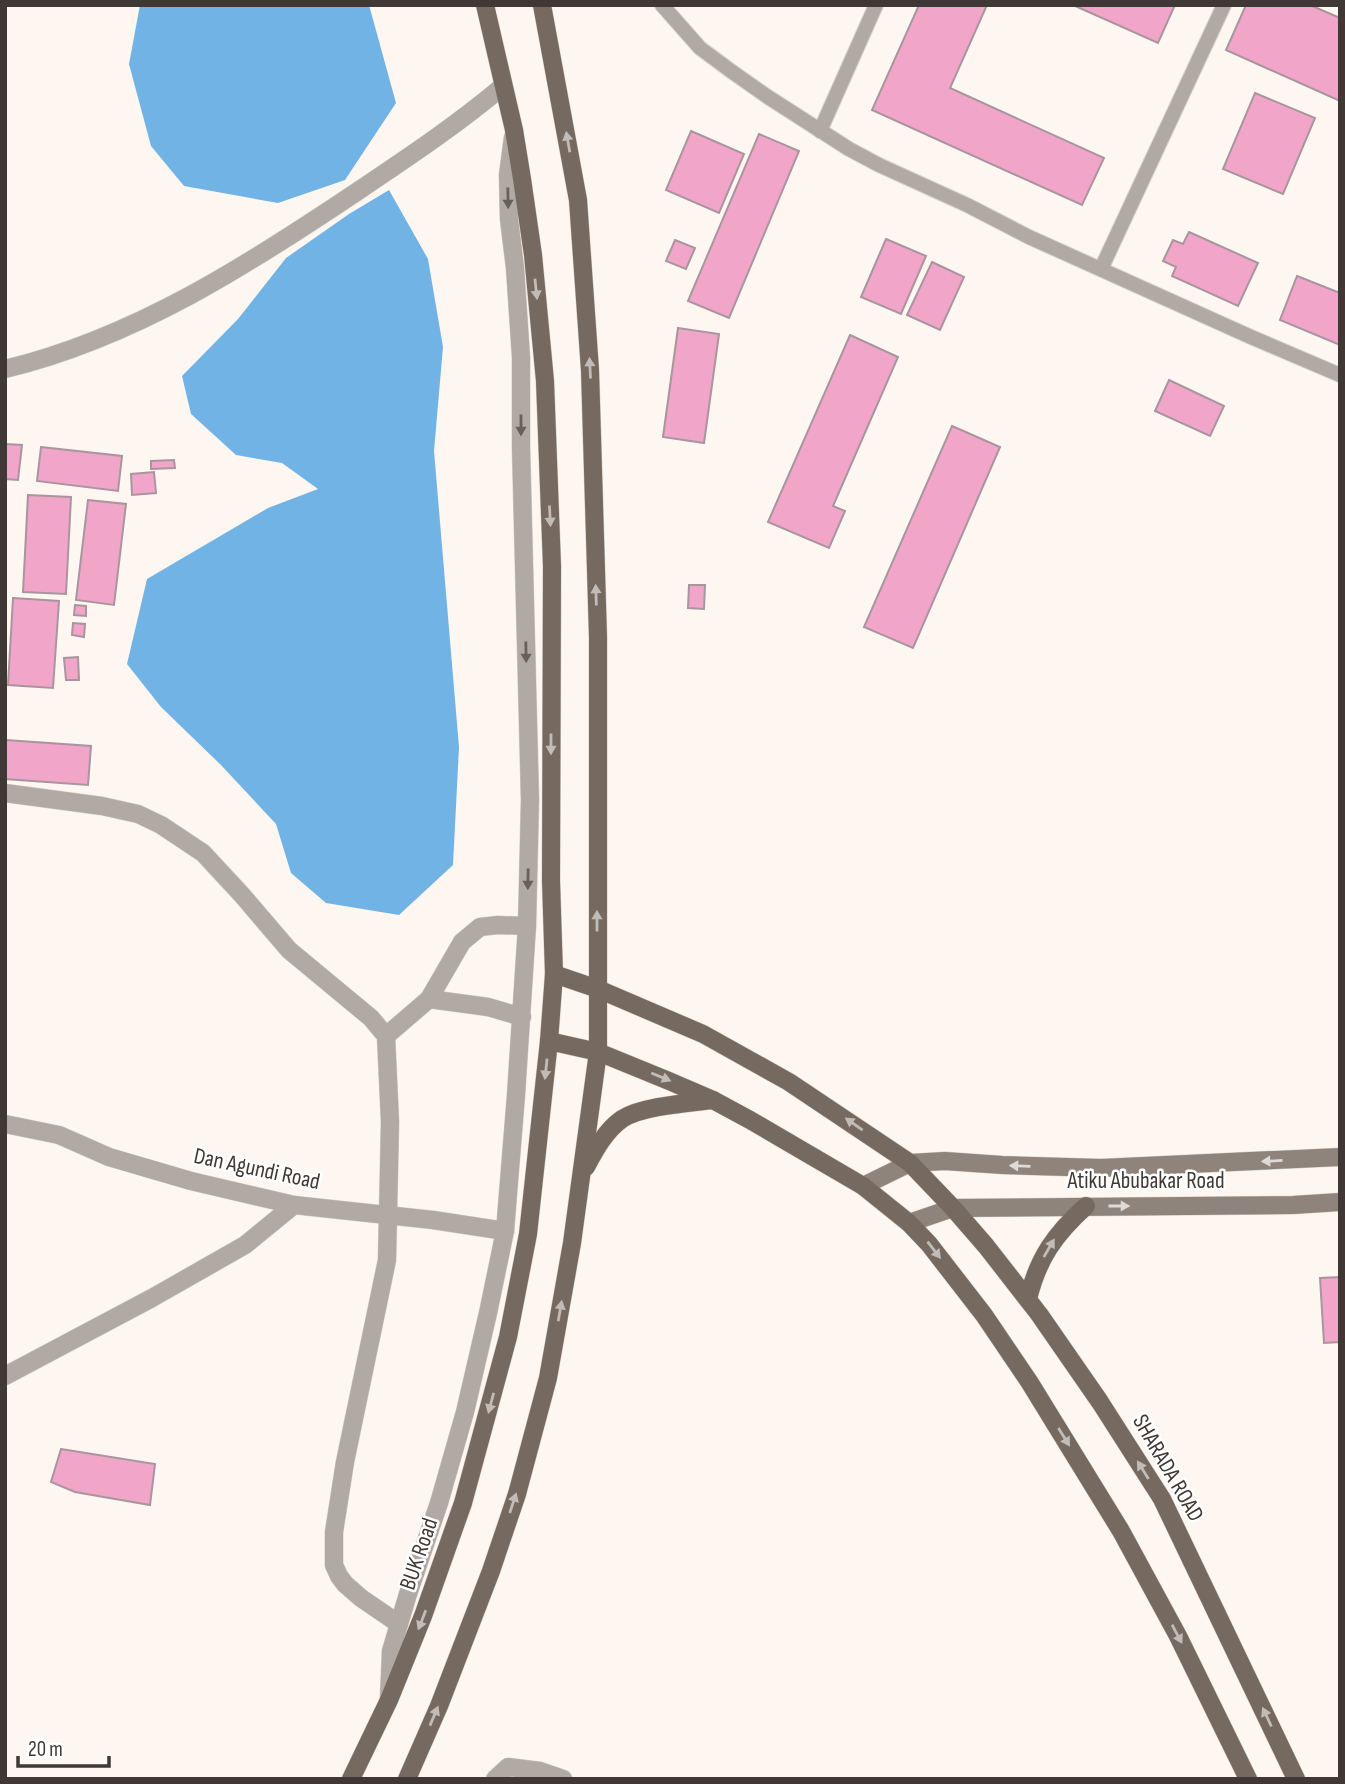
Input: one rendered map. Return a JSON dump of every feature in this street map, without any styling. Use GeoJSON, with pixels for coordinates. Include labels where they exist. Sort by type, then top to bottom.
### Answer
{"type":"FeatureCollection","features":[{"type":"Feature","properties":{"kind":"main road","name":"BUK Road"},"geometry":{"type":"LineString","coordinates":[[351,1779],[389,1700],[424,1616],[463,1503],[508,1337],[528,1234],[549,1041],[554,974],[551,881],[552,566],[545,381],[533,255],[522,179],[485,5]]}},
{"type":"Feature","properties":{"kind":"main road"},"geometry":{"type":"LineString","coordinates":[[407,1779],[439,1706],[491,1571],[516,1494],[548,1378],[572,1243],[598,1052],[598,637],[590,370],[578,201],[542,5]]}},
{"type":"Feature","properties":{"kind":"main road","name":"SHARADA ROAD"},"geometry":{"type":"LineString","coordinates":[[554,974],[598,989],[703,1034],[779,1076],[910,1163],[953,1208],[1039,1314],[1162,1499],[1296,1779]]}},
{"type":"Feature","properties":{"kind":"main road"},"geometry":{"type":"LineString","coordinates":[[549,1041],[598,1052],[713,1100],[863,1185],[909,1223],[929,1244],[984,1315],[1073,1451],[1121,1531],[1178,1636],[1248,1779]]}},
{"type":"Feature","properties":{"kind":"main road"},"geometry":{"type":"LineString","coordinates":[[581,1176],[611,1128],[622,1119],[661,1107],[713,1100]]}},
{"type":"Feature","properties":{"kind":"main road"},"geometry":{"type":"LineString","coordinates":[[1028,1299],[1032,1281],[1055,1238],[1086,1206]]}},
{"type":"Feature","properties":{"kind":"street"},"geometry":{"type":"LineString","coordinates":[[5,369],[85,345],[169,306],[249,262],[419,150],[473,112],[503,86]]}},
{"type":"Feature","properties":{"kind":"street"},"geometry":{"type":"LineString","coordinates":[[389,1700],[391,1651],[466,1412],[505,1231],[522,1017],[530,800],[521,357],[508,175],[513,130]]}},
{"type":"Feature","properties":{"kind":"street"},"geometry":{"type":"LineString","coordinates":[[5,793],[103,806],[138,814],[161,825],[203,853],[289,950],[371,1018],[386,1036],[390,1122],[387,1259],[345,1462],[334,1532],[334,1565],[339,1576],[353,1591],[399,1624]]}},
{"type":"Feature","properties":{"kind":"street"},"geometry":{"type":"LineString","coordinates":[[386,1036],[429,999],[462,942],[480,927],[527,926]]}},
{"type":"Feature","properties":{"kind":"street"},"geometry":{"type":"LineString","coordinates":[[429,999],[488,1007],[522,1017]]}},
{"type":"Feature","properties":{"kind":"street","name":"Dan Agundi Road"},"geometry":{"type":"LineString","coordinates":[[5,1124],[59,1135],[109,1157],[191,1181],[294,1205],[505,1231]]}},
{"type":"Feature","properties":{"kind":"street"},"geometry":{"type":"LineString","coordinates":[[863,1185],[910,1163],[944,1161],[1101,1168],[1340,1157]]}},
{"type":"Feature","properties":{"kind":"street","name":"Atiku Abubakar Road"},"geometry":{"type":"LineString","coordinates":[[909,1223],[953,1208],[1293,1205],[1340,1202]]}},
{"type":"Feature","properties":{"kind":"street"},"geometry":{"type":"LineString","coordinates":[[5,1376],[245,1245],[294,1205]]}},
{"type":"Feature","properties":{"kind":"street"},"geometry":{"type":"LineString","coordinates":[[495,1779],[509,1767],[540,1771],[563,1779]]}},
{"type":"Feature","properties":{"kind":"lane"},"geometry":{"type":"LineString","coordinates":[[662,5],[700,48],[820,131],[879,165],[1029,237],[1340,375]]}},
{"type":"Feature","properties":{"kind":"lane"},"geometry":{"type":"LineString","coordinates":[[820,131],[876,5]]}},
{"type":"Feature","properties":{"kind":"lane"},"geometry":{"type":"LineString","coordinates":[[1101,269],[1224,5]]}},
{"type":"Feature","properties":{"kind":"water"},"geometry":{"type":"Polygon","coordinates":[[[140,5],[369,5],[396,103],[345,180],[278,203],[184,186],[151,146],[129,64],[140,5]]]}},
{"type":"Feature","properties":{"kind":"water"},"geometry":{"type":"Polygon","coordinates":[[[389,190],[428,259],[443,347],[434,451],[459,747],[453,865],[399,915],[326,903],[291,873],[276,824],[221,765],[161,707],[127,664],[147,579],[268,508],[318,489],[282,463],[236,455],[191,414],[182,376],[238,319],[286,258],[389,190]]]}},
{"type":"Feature","properties":{"kind":"building"},"geometry":{"type":"Polygon","coordinates":[[[919,5],[987,5],[950,88],[1104,158],[1082,205],[872,110],[919,5]]]}},
{"type":"Feature","properties":{"kind":"building"},"geometry":{"type":"Polygon","coordinates":[[[1073,5],[1175,5],[1158,43],[1073,5]]]}},
{"type":"Feature","properties":{"kind":"building"},"geometry":{"type":"Polygon","coordinates":[[[1246,5],[1310,5],[1340,18],[1340,101],[1226,50],[1246,5]]]}},
{"type":"Feature","properties":{"kind":"building"},"geometry":{"type":"Polygon","coordinates":[[[1255,93],[1315,118],[1283,194],[1223,169],[1255,93]]]}},
{"type":"Feature","properties":{"kind":"building"},"geometry":{"type":"Polygon","coordinates":[[[691,131],[744,154],[719,213],[666,190],[691,131]]]}},
{"type":"Feature","properties":{"kind":"building"},"geometry":{"type":"Polygon","coordinates":[[[759,134],[799,151],[729,318],[688,301],[759,134]]]}},
{"type":"Feature","properties":{"kind":"building"},"geometry":{"type":"Polygon","coordinates":[[[1189,232],[1258,263],[1238,306],[1172,276],[1176,267],[1163,261],[1173,240],[1183,244],[1189,232]]]}},
{"type":"Feature","properties":{"kind":"building"},"geometry":{"type":"Polygon","coordinates":[[[886,239],[926,256],[901,314],[861,297],[886,239]]]}},
{"type":"Feature","properties":{"kind":"building"},"geometry":{"type":"Polygon","coordinates":[[[675,240],[695,248],[686,269],[666,261],[675,240]]]}},
{"type":"Feature","properties":{"kind":"building"},"geometry":{"type":"Polygon","coordinates":[[[932,262],[964,277],[940,330],[907,315],[932,262]]]}},
{"type":"Feature","properties":{"kind":"building"},"geometry":{"type":"Polygon","coordinates":[[[1297,276],[1340,293],[1340,345],[1280,320],[1297,276]]]}},
{"type":"Feature","properties":{"kind":"building"},"geometry":{"type":"Polygon","coordinates":[[[678,328],[719,334],[704,443],[663,437],[678,328]]]}},
{"type":"Feature","properties":{"kind":"building"},"geometry":{"type":"Polygon","coordinates":[[[850,335],[898,357],[833,506],[845,511],[829,548],[768,522],[850,335]]]}},
{"type":"Feature","properties":{"kind":"building"},"geometry":{"type":"Polygon","coordinates":[[[1169,380],[1224,406],[1210,436],[1155,411],[1169,380]]]}},
{"type":"Feature","properties":{"kind":"building"},"geometry":{"type":"Polygon","coordinates":[[[952,426],[1000,447],[913,648],[864,627],[952,426]]]}},
{"type":"Feature","properties":{"kind":"building"},"geometry":{"type":"Polygon","coordinates":[[[5,444],[22,445],[18,480],[5,479],[5,444]]]}},
{"type":"Feature","properties":{"kind":"building"},"geometry":{"type":"Polygon","coordinates":[[[41,447],[122,456],[118,491],[37,481],[41,447]]]}},
{"type":"Feature","properties":{"kind":"building"},"geometry":{"type":"Polygon","coordinates":[[[174,460],[175,468],[151,469],[151,461],[174,460]]]}},
{"type":"Feature","properties":{"kind":"building"},"geometry":{"type":"Polygon","coordinates":[[[154,472],[156,493],[132,495],[131,474],[154,472]]]}},
{"type":"Feature","properties":{"kind":"building"},"geometry":{"type":"Polygon","coordinates":[[[28,495],[71,497],[66,594],[23,592],[28,495]]]}},
{"type":"Feature","properties":{"kind":"building"},"geometry":{"type":"Polygon","coordinates":[[[88,500],[126,504],[114,605],[76,600],[88,500]]]}},
{"type":"Feature","properties":{"kind":"building"},"geometry":{"type":"Polygon","coordinates":[[[689,585],[705,585],[704,609],[688,608],[689,585]]]}},
{"type":"Feature","properties":{"kind":"building"},"geometry":{"type":"Polygon","coordinates":[[[13,598],[59,601],[53,688],[8,685],[13,598]]]}},
{"type":"Feature","properties":{"kind":"building"},"geometry":{"type":"Polygon","coordinates":[[[75,605],[86,606],[86,616],[74,615],[75,605]]]}},
{"type":"Feature","properties":{"kind":"building"},"geometry":{"type":"Polygon","coordinates":[[[73,623],[85,624],[84,637],[72,635],[73,623]]]}},
{"type":"Feature","properties":{"kind":"building"},"geometry":{"type":"Polygon","coordinates":[[[78,657],[79,680],[66,680],[64,658],[78,657]]]}},
{"type":"Feature","properties":{"kind":"building"},"geometry":{"type":"Polygon","coordinates":[[[6,740],[91,746],[88,785],[5,779],[6,740]]]}},
{"type":"Feature","properties":{"kind":"building"},"geometry":{"type":"Polygon","coordinates":[[[1340,1277],[1340,1342],[1324,1343],[1320,1278],[1340,1277]]]}},
{"type":"Feature","properties":{"kind":"building"},"geometry":{"type":"Polygon","coordinates":[[[61,1449],[155,1464],[150,1505],[75,1492],[51,1482],[61,1449]]]}}]}
